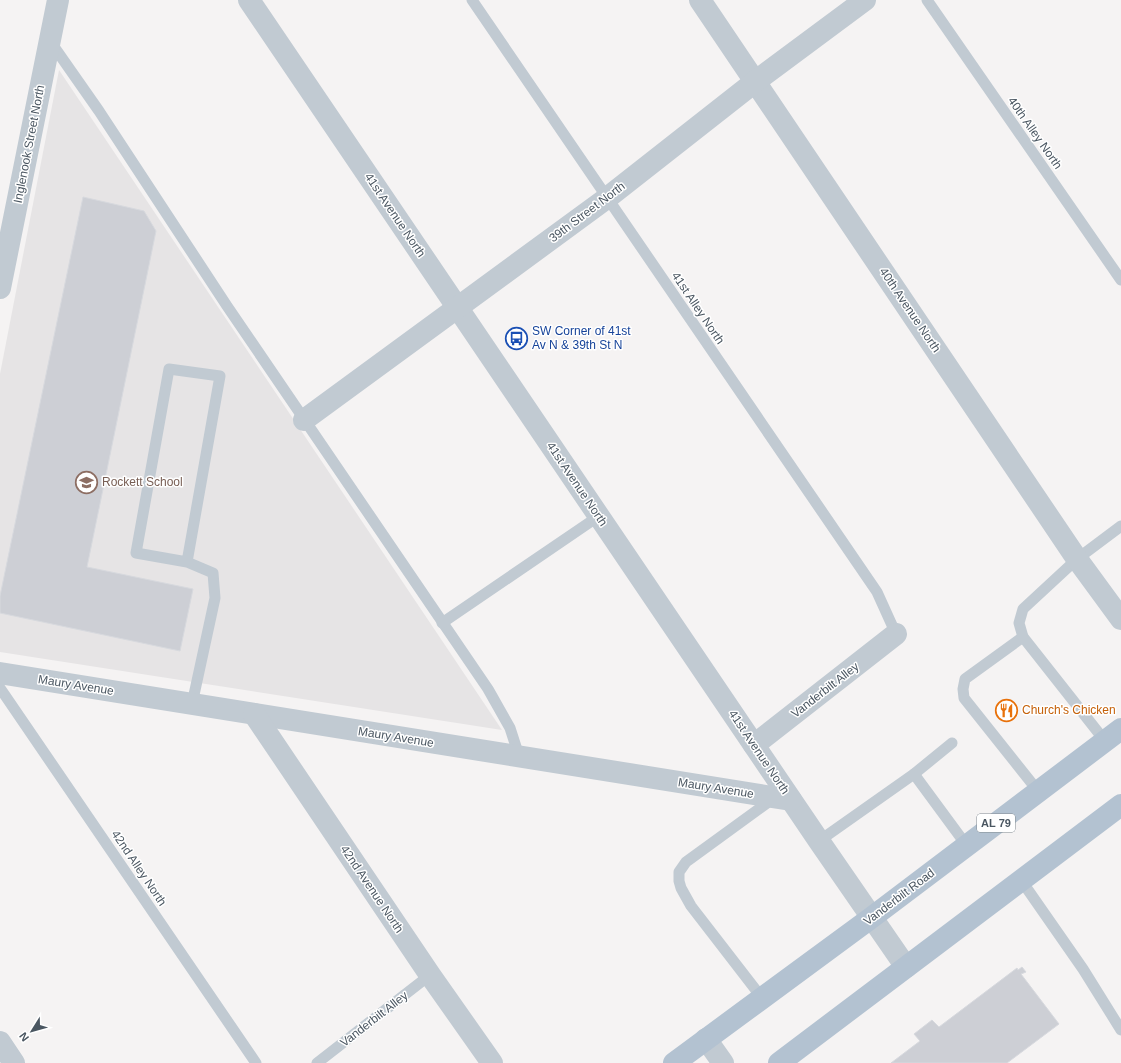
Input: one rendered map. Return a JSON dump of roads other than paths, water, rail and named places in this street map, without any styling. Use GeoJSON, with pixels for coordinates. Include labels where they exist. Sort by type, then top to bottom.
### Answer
{"type":"FeatureCollection","features":[{"type":"Feature","properties":{"kind":"main road","name":"Vanderbilt Road"},"geometry":{"type":"LineString","coordinates":[[674,1063],[872,918],[1113,735]]}},
{"type":"Feature","properties":{"kind":"main road"},"geometry":{"type":"LineString","coordinates":[[779,1063],[1121,805]]}},
{"type":"Feature","properties":{"kind":"street","name":"Inglenook Street North"},"geometry":{"type":"LineString","coordinates":[[0,288],[58,0]]}},
{"type":"Feature","properties":{"kind":"street","name":"41st Avenue North"},"geometry":{"type":"LineString","coordinates":[[249,0],[754,746],[783,799],[819,841],[906,967]]}},
{"type":"Feature","properties":{"kind":"street","name":"40th Avenue North"},"geometry":{"type":"LineString","coordinates":[[700,0],[1077,559],[1121,619]]}},
{"type":"Feature","properties":{"kind":"street","name":"39th Street North"},"geometry":{"type":"LineString","coordinates":[[304,420],[607,198],[756,81],[865,0]]}},
{"type":"Feature","properties":{"kind":"street","name":"Vanderbilt Alley"},"geometry":{"type":"LineString","coordinates":[[754,746],[896,634]]}},
{"type":"Feature","properties":{"kind":"street","name":"Maury Avenue"},"geometry":{"type":"LineString","coordinates":[[0,673],[783,799]]}},
{"type":"Feature","properties":{"kind":"street","name":"42nd Avenue North"},"geometry":{"type":"LineString","coordinates":[[254,714],[430,975],[492,1063]]}},
{"type":"Feature","properties":{"kind":"street"},"geometry":{"type":"LineString","coordinates":[[706,1039],[723,1063]]}},
{"type":"Feature","properties":{"kind":"street"},"geometry":{"type":"LineString","coordinates":[[0,1042],[14,1063]]}},
{"type":"Feature","properties":{"kind":"lane","name":"41st Alley North"},"geometry":{"type":"LineString","coordinates":[[472,0],[877,592],[896,634]]}},
{"type":"Feature","properties":{"kind":"lane","name":"40th Alley North"},"geometry":{"type":"LineString","coordinates":[[927,0],[1121,280]]}},
{"type":"Feature","properties":{"kind":"lane"},"geometry":{"type":"LineString","coordinates":[[49,41],[98,111],[304,420],[488,689],[510,728],[519,756]]}},
{"type":"Feature","properties":{"kind":"lane"},"geometry":{"type":"LineString","coordinates":[[187,562],[220,376],[169,369],[136,553],[187,562],[213,572],[214,598],[192,704]]}},
{"type":"Feature","properties":{"kind":"lane"},"geometry":{"type":"LineString","coordinates":[[442,623],[599,516]]}},
{"type":"Feature","properties":{"kind":"lane"},"geometry":{"type":"LineString","coordinates":[[1113,735],[1023,637],[1019,623],[1023,609],[1077,559],[1121,526]]}},
{"type":"Feature","properties":{"kind":"lane"},"geometry":{"type":"LineString","coordinates":[[1023,637],[965,679],[962,689],[964,698],[1038,791]]}},
{"type":"Feature","properties":{"kind":"lane","name":"42nd Alley North"},"geometry":{"type":"LineString","coordinates":[[0,688],[256,1063]]}},
{"type":"Feature","properties":{"kind":"lane"},"geometry":{"type":"LineString","coordinates":[[819,841],[914,774],[952,743]]}},
{"type":"Feature","properties":{"kind":"lane"},"geometry":{"type":"LineString","coordinates":[[914,774],[967,846]]}},
{"type":"Feature","properties":{"kind":"lane"},"geometry":{"type":"LineString","coordinates":[[762,998],[691,906],[681,888],[679,872],[686,862],[783,799]]}},
{"type":"Feature","properties":{"kind":"lane"},"geometry":{"type":"LineString","coordinates":[[1021,880],[1083,969],[1121,1030]]}},
{"type":"Feature","properties":{"kind":"lane","name":"Vanderbilt Alley"},"geometry":{"type":"LineString","coordinates":[[317,1063],[430,975]]}},
{"type":"Feature","properties":{"kind":"place","name":"SW Corner of 41st Av N & 39th St N"},"geometry":{"type":"Point","coordinates":[516,338]}},
{"type":"Feature","properties":{"kind":"place","name":"Rockett School"},"geometry":{"type":"Point","coordinates":[86,482]}},
{"type":"Feature","properties":{"kind":"place","name":"Church's Chicken"},"geometry":{"type":"Point","coordinates":[1006,710]}}]}
